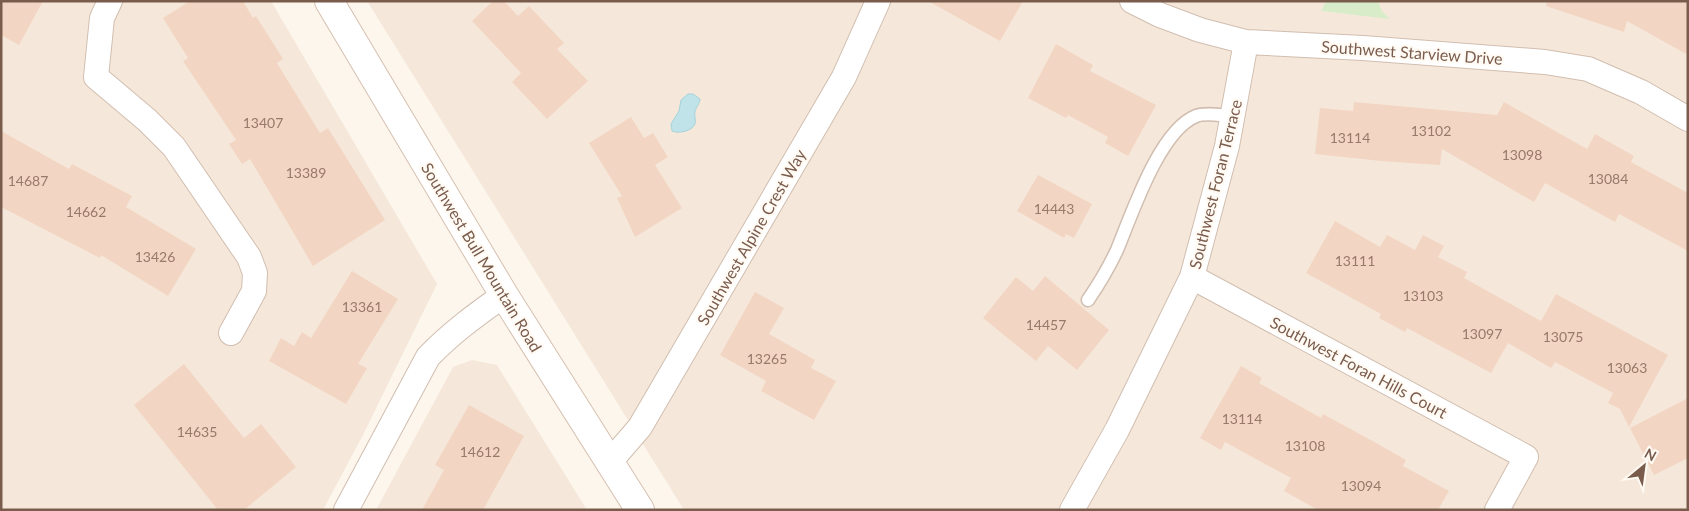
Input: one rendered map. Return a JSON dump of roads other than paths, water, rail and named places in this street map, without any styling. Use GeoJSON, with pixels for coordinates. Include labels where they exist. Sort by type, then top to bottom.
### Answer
{"type":"FeatureCollection","features":[{"type":"Feature","properties":{"kind":"main road","name":"Southwest Bull Mountain Road"},"geometry":{"type":"LineString","coordinates":[[329,1],[504,295],[640,510]]}},
{"type":"Feature","properties":{"kind":"street"},"geometry":{"type":"LineString","coordinates":[[110,1],[102,18],[96,77],[174,147],[249,257],[256,273],[254,291],[231,333]]}},
{"type":"Feature","properties":{"kind":"street","name":"Southwest Alpine Crest Way"},"geometry":{"type":"LineString","coordinates":[[609,463],[640,427],[844,77],[878,1]]}},
{"type":"Feature","properties":{"kind":"street","name":"Southwest Starview Drive"},"geometry":{"type":"LineString","coordinates":[[1132,1],[1168,18],[1200,30],[1246,42],[1363,48],[1545,62],[1588,69],[1641,92],[1688,119]]}},
{"type":"Feature","properties":{"kind":"street","name":"Southwest Foran Terrace"},"geometry":{"type":"LineString","coordinates":[[1072,510],[1117,430],[1192,277],[1214,200],[1234,116],[1246,42]]}},
{"type":"Feature","properties":{"kind":"street","name":"Southwest Foran Hills Court"},"geometry":{"type":"LineString","coordinates":[[1192,277],[1526,457],[1497,510]]}},
{"type":"Feature","properties":{"kind":"street"},"geometry":{"type":"LineString","coordinates":[[346,510],[428,357],[443,341],[465,323],[504,295]]}},
{"type":"Feature","properties":{"kind":"lane"},"geometry":{"type":"LineString","coordinates":[[1088,300],[1098,286],[1116,252],[1142,189],[1172,135],[1185,122],[1198,115],[1234,116]]}},
{"type":"Feature","properties":{"kind":"water"},"geometry":{"type":"Polygon","coordinates":[[[688,94],[693,94],[700,99],[695,111],[695,124],[685,131],[672,131],[671,124],[679,111],[681,100],[688,94]]]}}]}
